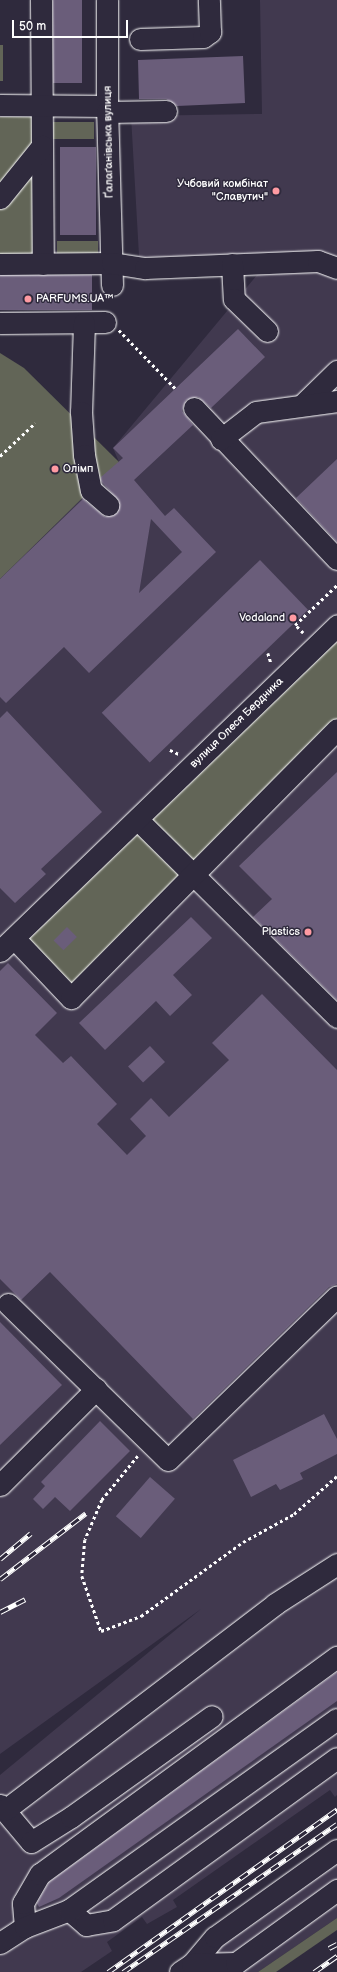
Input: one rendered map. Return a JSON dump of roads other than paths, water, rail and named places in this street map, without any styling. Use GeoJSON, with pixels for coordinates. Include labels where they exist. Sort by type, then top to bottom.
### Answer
{"type":"FeatureCollection","features":[{"type":"Feature","properties":{"kind":"street"},"geometry":{"type":"LineString","coordinates":[[41,0],[43,264]]}},
{"type":"Feature","properties":{"kind":"street","name":"Ґалаґанівська вулиця"},"geometry":{"type":"LineString","coordinates":[[107,0],[107,109],[112,285]]}},
{"type":"Feature","properties":{"kind":"street"},"geometry":{"type":"LineString","coordinates":[[140,39],[203,37],[210,32],[209,0]]}},
{"type":"Feature","properties":{"kind":"street"},"geometry":{"type":"LineString","coordinates":[[0,105],[42,105],[166,111]]}},
{"type":"Feature","properties":{"kind":"street"},"geometry":{"type":"LineString","coordinates":[[0,198],[42,146]]}},
{"type":"Feature","properties":{"kind":"street"},"geometry":{"type":"LineString","coordinates":[[0,264],[112,263],[145,268],[318,261],[337,268]]}},
{"type":"Feature","properties":{"kind":"street"},"geometry":{"type":"LineString","coordinates":[[232,264],[234,299],[266,331]]}},
{"type":"Feature","properties":{"kind":"street"},"geometry":{"type":"LineString","coordinates":[[0,323],[84,323],[111,325]]}},
{"type":"Feature","properties":{"kind":"street"},"geometry":{"type":"LineString","coordinates":[[84,323],[81,412],[84,455],[91,490],[108,505]]}},
{"type":"Feature","properties":{"kind":"street"},"geometry":{"type":"LineString","coordinates":[[302,405],[337,371]]}},
{"type":"Feature","properties":{"kind":"street"},"geometry":{"type":"LineString","coordinates":[[221,439],[256,412],[337,401]]}},
{"type":"Feature","properties":{"kind":"street"},"geometry":{"type":"LineString","coordinates":[[194,408],[221,439],[337,559]]}},
{"type":"Feature","properties":{"kind":"street","name":"вулиця Олеся Бердника"},"geometry":{"type":"LineString","coordinates":[[337,625],[138,820],[7,945],[71,998],[337,729]]}},
{"type":"Feature","properties":{"kind":"street"},"geometry":{"type":"LineString","coordinates":[[138,820],[337,1017]]}},
{"type":"Feature","properties":{"kind":"street"},"geometry":{"type":"LineString","coordinates":[[4,1300],[168,1460],[337,1296]]}},
{"type":"Feature","properties":{"kind":"street"},"geometry":{"type":"LineString","coordinates":[[0,1485],[96,1389]]}},
{"type":"Feature","properties":{"kind":"street"},"geometry":{"type":"LineString","coordinates":[[212,1716],[71,1818],[31,1842],[2,1807],[275,1604],[337,1564]]}},
{"type":"Feature","properties":{"kind":"street"},"geometry":{"type":"LineString","coordinates":[[25,1927],[23,1903],[40,1874],[337,1657]]}},
{"type":"Feature","properties":{"kind":"street"},"geometry":{"type":"LineString","coordinates":[[0,1943],[25,1927],[69,1910],[337,1719]]}},
{"type":"Feature","properties":{"kind":"street"},"geometry":{"type":"LineString","coordinates":[[69,1910],[86,1925],[113,1920],[337,1758]]}},
{"type":"Feature","properties":{"kind":"street"},"geometry":{"type":"LineString","coordinates":[[186,1968],[216,1937],[337,1850]]}},
{"type":"Feature","properties":{"kind":"street"},"geometry":{"type":"LineString","coordinates":[[186,1968],[236,1963],[337,1890]]}},
{"type":"Feature","properties":{"kind":"railway"},"geometry":{"type":"LineString","coordinates":[[0,1579],[86,1513]]}},
{"type":"Feature","properties":{"kind":"railway"},"geometry":{"type":"LineString","coordinates":[[0,1559],[31,1533]]}},
{"type":"Feature","properties":{"kind":"railway"},"geometry":{"type":"LineString","coordinates":[[0,1612],[25,1599]]}},
{"type":"Feature","properties":{"kind":"railway"},"geometry":{"type":"LineString","coordinates":[[108,1972],[337,1809]]}},
{"type":"Feature","properties":{"kind":"railway"},"geometry":{"type":"LineString","coordinates":[[123,1972],[337,1824]]}},
{"type":"Feature","properties":{"kind":"railway"},"geometry":{"type":"LineString","coordinates":[[329,1948],[337,1944]]}},
{"type":"Feature","properties":{"kind":"railway"},"geometry":{"type":"LineString","coordinates":[[314,1972],[337,1956]]}},
{"type":"Feature","properties":{"kind":"place","name":"Учбовий комбінат \"Славутич\""},"geometry":{"type":"Point","coordinates":[276,191]}},
{"type":"Feature","properties":{"kind":"place","name":"PARFUMS.UA™"},"geometry":{"type":"Point","coordinates":[28,299]}},
{"type":"Feature","properties":{"kind":"place","name":"Олімп"},"geometry":{"type":"Point","coordinates":[55,469]}},
{"type":"Feature","properties":{"kind":"place","name":"Vodaland"},"geometry":{"type":"Point","coordinates":[293,618]}},
{"type":"Feature","properties":{"kind":"place","name":"Plastics"},"geometry":{"type":"Point","coordinates":[308,932]}}]}
